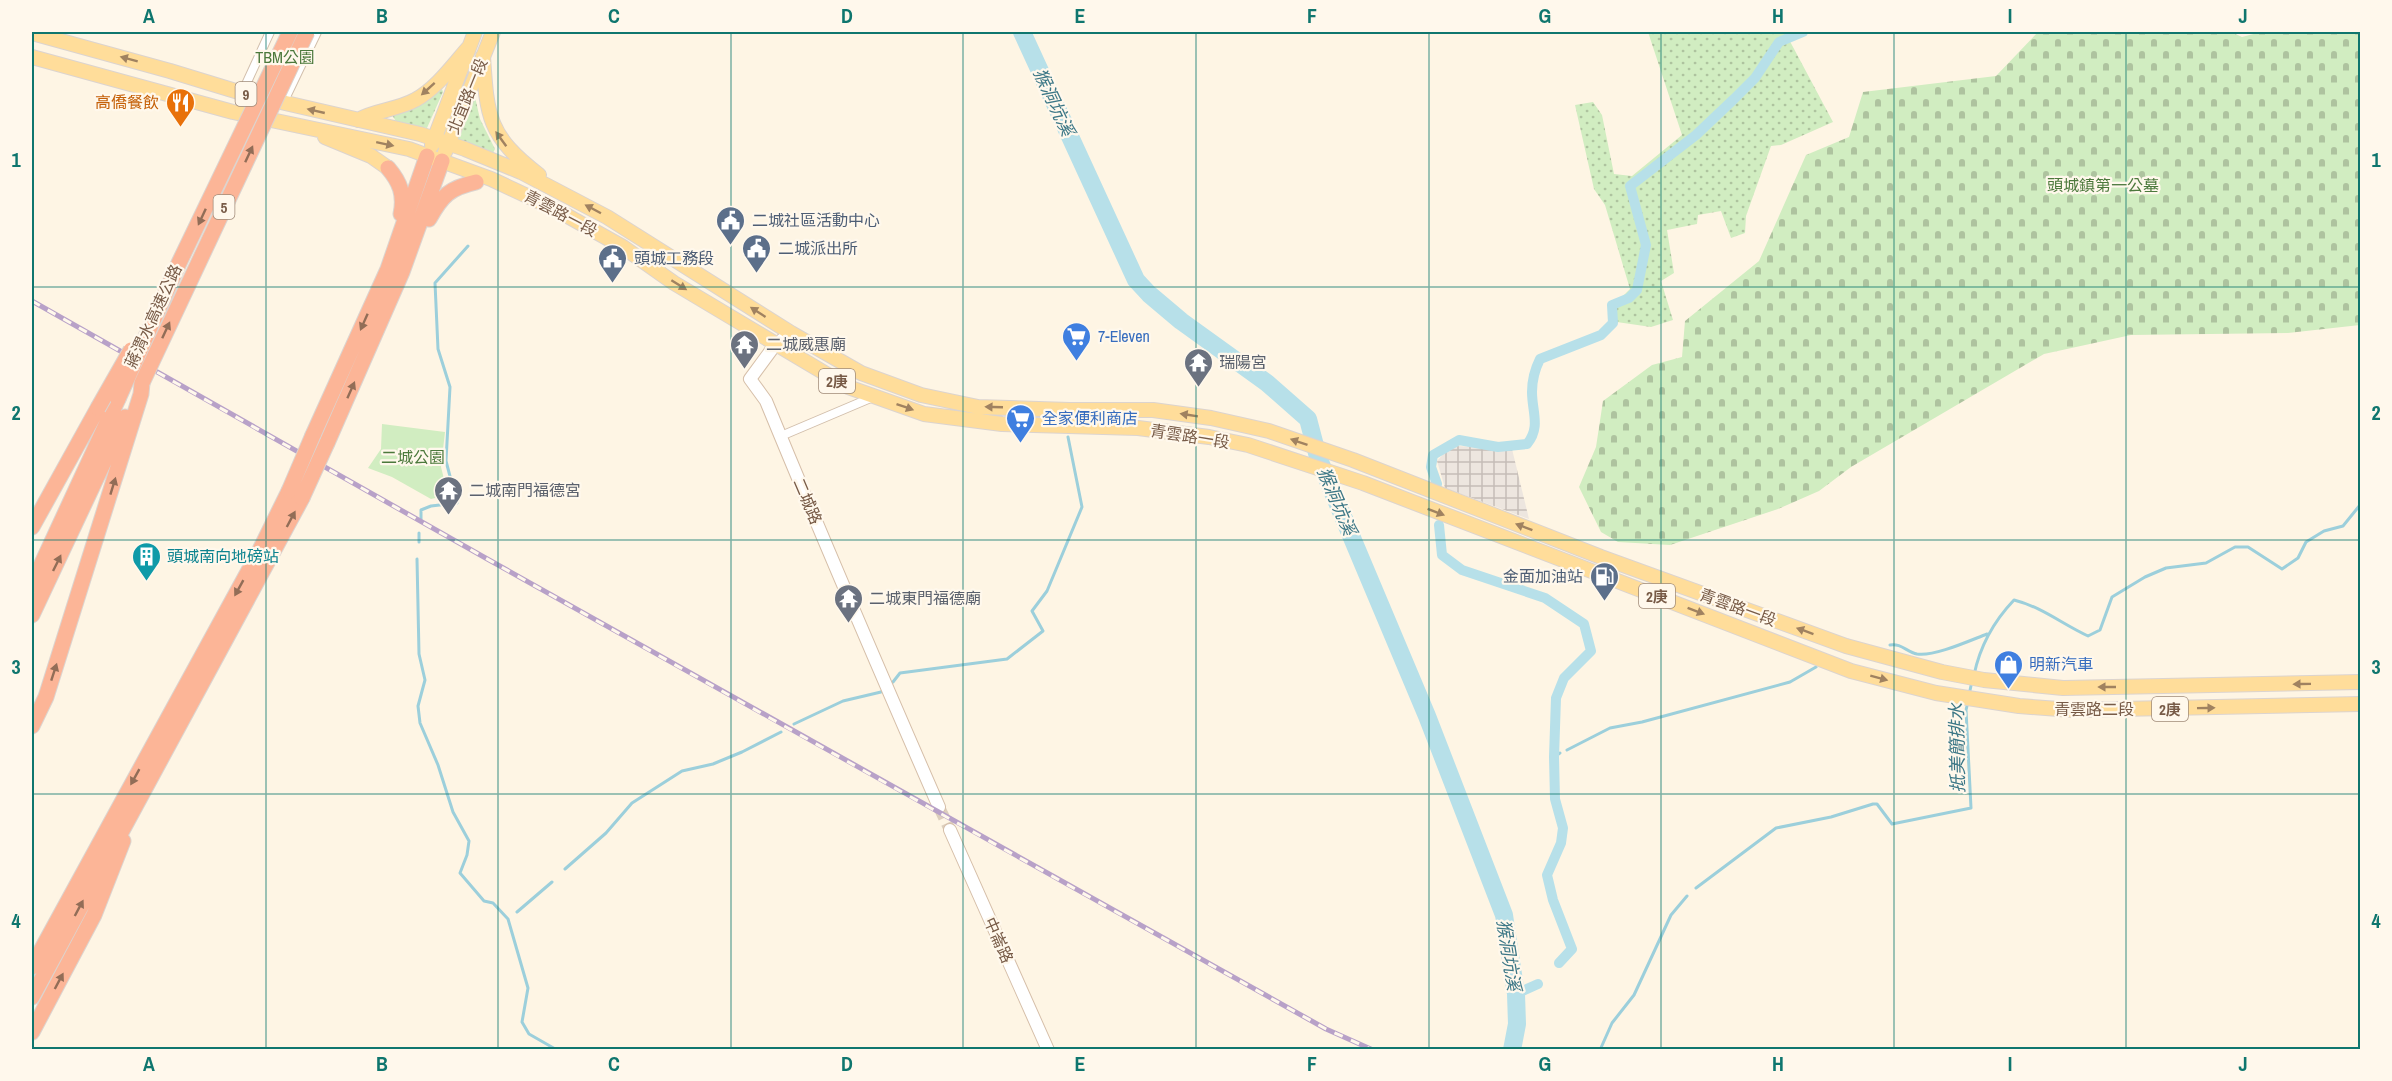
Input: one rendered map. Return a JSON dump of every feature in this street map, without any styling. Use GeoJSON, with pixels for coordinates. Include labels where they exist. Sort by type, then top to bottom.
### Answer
{"type":"FeatureCollection","features":[{"type":"Feature","properties":{"kind":"highway","name":"蔣渭水高速公路"},"geometry":{"type":"LineString","coordinates":[[32,615],[128,405],[179,263],[290,32]]}},
{"type":"Feature","properties":{"kind":"highway","name":"蔣渭水高速公路"},"geometry":{"type":"LineString","coordinates":[[32,585],[142,383],[307,32]]}},
{"type":"Feature","properties":{"kind":"highway"},"geometry":{"type":"LineString","coordinates":[[32,966],[259,552],[327,443],[395,271],[435,159]]}},
{"type":"Feature","properties":{"kind":"highway"},"geometry":{"type":"LineString","coordinates":[[388,168],[400,185],[404,200],[395,271]]}},
{"type":"Feature","properties":{"kind":"highway"},"geometry":{"type":"LineString","coordinates":[[32,997],[296,494],[314,435],[395,271],[438,203],[455,188],[483,180]]}},
{"type":"Feature","properties":{"kind":"highway"},"geometry":{"type":"LineString","coordinates":[[32,526],[179,263]]}},
{"type":"Feature","properties":{"kind":"highway"},"geometry":{"type":"LineString","coordinates":[[32,726],[46,697],[128,405]]}},
{"type":"Feature","properties":{"kind":"highway"},"geometry":{"type":"LineString","coordinates":[[32,1032],[94,915],[154,767]]}},
{"type":"Feature","properties":{"kind":"main road","name":"北宜路一段"},"geometry":{"type":"LineString","coordinates":[[435,159],[435,139],[475,32]]}},
{"type":"Feature","properties":{"kind":"main road","name":"北宜路一段"},"geometry":{"type":"LineString","coordinates":[[435,159],[448,144],[493,32]]}},
{"type":"Feature","properties":{"kind":"main road","name":"青雲路一段"},"geometry":{"type":"LineString","coordinates":[[32,33],[242,93],[435,139],[512,168],[607,217],[791,333],[861,373],[932,397],[978,406],[1070,411],[1153,410],[1211,418],[1269,432],[1369,466],[1601,557],[1835,642],[1942,672]]}},
{"type":"Feature","properties":{"kind":"main road"},"geometry":{"type":"LineString","coordinates":[[358,120],[366,115],[383,112],[415,100],[429,90],[469,47]]}},
{"type":"Feature","properties":{"kind":"main road"},"geometry":{"type":"LineString","coordinates":[[483,56],[486,105],[496,133],[516,157],[560,191]]}},
{"type":"Feature","properties":{"kind":"main road","name":"青雲路一段"},"geometry":{"type":"LineString","coordinates":[[32,57],[233,112],[409,149],[435,159],[555,208],[623,247],[674,283],[775,345],[848,387],[873,397],[924,414],[962,420],[1034,426],[1138,428],[1209,437],[1248,445],[1381,491],[1851,671],[1936,693]]}},
{"type":"Feature","properties":{"kind":"main road"},"geometry":{"type":"LineString","coordinates":[[307,128],[338,144],[371,156],[388,168]]}},
{"type":"Feature","properties":{"kind":"main road","name":"青雲路二段"},"geometry":{"type":"LineString","coordinates":[[1942,672],[1984,681],[2064,688],[2361,682]]}},
{"type":"Feature","properties":{"kind":"main road","name":"青雲路二段"},"geometry":{"type":"LineString","coordinates":[[1936,693],[1980,701],[2072,710],[2361,704]]}},
{"type":"Feature","properties":{"kind":"street"},"geometry":{"type":"LineString","coordinates":[[242,93],[270,32]]}},
{"type":"Feature","properties":{"kind":"street"},"geometry":{"type":"LineString","coordinates":[[283,103],[317,32]]}},
{"type":"Feature","properties":{"kind":"street"},"geometry":{"type":"LineString","coordinates":[[721,310],[731,295]]}},
{"type":"Feature","properties":{"kind":"street","name":"二城路"},"geometry":{"type":"LineString","coordinates":[[791,333],[775,345],[750,379],[766,401],[939,807]]}},
{"type":"Feature","properties":{"kind":"street"},"geometry":{"type":"LineString","coordinates":[[781,436],[873,397]]}},
{"type":"Feature","properties":{"kind":"street","name":"中崙路"},"geometry":{"type":"LineString","coordinates":[[950,830],[1048,1050]]}},
{"type":"Feature","properties":{"kind":"shaded area"},"geometry":{"type":"Polygon","coordinates":[[[1457,446],[1512,449],[1529,519],[1445,488],[1437,461],[1447,450],[1457,446]]]}},
{"type":"Feature","properties":{"kind":"green space"},"geometry":{"type":"Polygon","coordinates":[[[1648,32],[1785,32],[1833,122],[1781,145],[1771,146],[1746,216],[1745,233],[1731,238],[1721,211],[1698,215],[1697,224],[1667,230],[1674,273],[1661,281],[1673,320],[1651,327],[1610,321],[1612,307],[1630,289],[1605,205],[1594,189],[1575,105],[1593,102],[1602,115],[1614,174],[1632,176],[1682,135],[1648,32]]]}},
{"type":"Feature","properties":{"kind":"green space","name":"頭城鎮第一公墓"},"geometry":{"type":"Polygon","coordinates":[[[2038,32],[2231,32],[2242,37],[2261,32],[2360,32],[2360,325],[2288,333],[2131,335],[2044,354],[1851,467],[1819,491],[1778,509],[1670,545],[1618,542],[1601,532],[1579,487],[1596,447],[1603,401],[1652,365],[1682,357],[1685,321],[1759,261],[1806,155],[1849,137],[1863,92],[1996,76],[2038,32]]]}},
{"type":"Feature","properties":{"kind":"green space"},"geometry":{"type":"Polygon","coordinates":[[[442,89],[443,92],[427,128],[397,123],[392,115],[442,89]]]}},
{"type":"Feature","properties":{"kind":"green space"},"geometry":{"type":"Polygon","coordinates":[[[475,97],[480,119],[495,149],[493,153],[456,138],[475,97]]]}},
{"type":"Feature","properties":{"kind":"green space","name":"二城公園"},"geometry":{"type":"Polygon","coordinates":[[[382,424],[445,432],[441,467],[448,495],[431,499],[392,477],[368,468],[381,449],[382,424]]]}},
{"type":"Feature","properties":{"kind":"waterway","name":"猴洞坑溪"},"geometry":{"type":"LineString","coordinates":[[1022,32],[1136,280],[1181,321],[1267,383],[1308,419],[1318,457],[1427,716],[1504,915],[1516,994],[1517,1024],[1512,1050]]}},
{"type":"Feature","properties":{"kind":"waterway"},"geometry":{"type":"LineString","coordinates":[[1437,484],[1431,467],[1433,455],[1459,440],[1498,447],[1527,444],[1534,432],[1532,388],[1540,359],[1601,335],[1613,323],[1612,305],[1629,298],[1637,290],[1646,245],[1630,186],[1696,135],[1734,99],[1755,78],[1779,42],[1803,32]]}},
{"type":"Feature","properties":{"kind":"waterway"},"geometry":{"type":"LineString","coordinates":[[421,519],[421,510],[431,506],[457,503],[446,461],[450,387],[438,349],[435,283],[468,246]]}},
{"type":"Feature","properties":{"kind":"waterway"},"geometry":{"type":"LineString","coordinates":[[893,682],[900,673],[1007,659],[1043,631],[1032,611],[1047,591],[1082,507],[1068,437]]}},
{"type":"Feature","properties":{"kind":"waterway","name":"抵美簡排水"},"geometry":{"type":"LineString","coordinates":[[1974,675],[1989,634],[2000,616],[2014,600],[2043,611],[2088,636],[2100,630],[2112,597],[2145,577],[2166,568],[2206,563],[2235,547],[2248,547],[2282,569],[2298,558],[2306,542],[2324,531],[2343,526],[2360,505]]}},
{"type":"Feature","properties":{"kind":"waterway"},"geometry":{"type":"LineString","coordinates":[[1439,525],[1442,555],[1462,570],[1545,598],[1584,624],[1591,651],[1564,678],[1556,698],[1555,799],[1563,828],[1561,843],[1547,875],[1553,900],[1572,949],[1559,963]]}},
{"type":"Feature","properties":{"kind":"waterway"},"geometry":{"type":"LineString","coordinates":[[419,533],[419,542]]}},
{"type":"Feature","properties":{"kind":"waterway"},"geometry":{"type":"LineString","coordinates":[[417,559],[419,654],[425,680],[418,706],[420,723],[438,765],[453,812],[469,841],[467,855],[460,873],[484,901],[493,903],[508,919],[528,988],[522,1022],[529,1034],[557,1050]]}},
{"type":"Feature","properties":{"kind":"waterway"},"geometry":{"type":"LineString","coordinates":[[1890,645],[1897,645],[1917,654],[1933,653],[1987,634]]}},
{"type":"Feature","properties":{"kind":"waterway"},"geometry":{"type":"LineString","coordinates":[[1567,750],[1610,728],[1642,722],[1790,682],[1816,667]]}},
{"type":"Feature","properties":{"kind":"waterway","name":"抵美簡排水"},"geometry":{"type":"LineString","coordinates":[[1969,695],[1972,681]]}},
{"type":"Feature","properties":{"kind":"waterway"},"geometry":{"type":"LineString","coordinates":[[794,724],[843,701],[881,692],[884,689]]}},
{"type":"Feature","properties":{"kind":"waterway","name":"抵美簡排水"},"geometry":{"type":"LineString","coordinates":[[1696,888],[1776,828],[1831,817],[1873,804],[1877,804],[1892,824],[1971,808],[1966,710],[1968,702]]}},
{"type":"Feature","properties":{"kind":"waterway"},"geometry":{"type":"LineString","coordinates":[[565,869],[606,833],[632,803],[682,771],[713,764],[781,732]]}},
{"type":"Feature","properties":{"kind":"waterway"},"geometry":{"type":"LineString","coordinates":[[1554,757],[1560,753]]}},
{"type":"Feature","properties":{"kind":"waterway"},"geometry":{"type":"LineString","coordinates":[[517,912],[552,882]]}},
{"type":"Feature","properties":{"kind":"waterway","name":"抵美簡排水"},"geometry":{"type":"LineString","coordinates":[[1600,1050],[1612,1023],[1634,995],[1671,915],[1687,896]]}},
{"type":"Feature","properties":{"kind":"waterway"},"geometry":{"type":"LineString","coordinates":[[1516,994],[1538,984]]}},
{"type":"Feature","properties":{"kind":"tunnel"},"geometry":{"type":"LineString","coordinates":[[939,807],[950,830]]}},
{"type":"Feature","properties":{"kind":"railway"},"geometry":{"type":"LineString","coordinates":[[32,301],[1164,939],[1326,1029],[1373,1050]]}},
{"type":"Feature","properties":{"kind":"place","name":"高僑餐飲"},"geometry":{"type":"Point","coordinates":[180,128]}},
{"type":"Feature","properties":{"kind":"place","name":"二城社區活動中心"},"geometry":{"type":"Point","coordinates":[731,246]}},
{"type":"Feature","properties":{"kind":"place","name":"二城派出所"},"geometry":{"type":"Point","coordinates":[757,274]}},
{"type":"Feature","properties":{"kind":"place","name":"頭城工務段"},"geometry":{"type":"Point","coordinates":[613,284]}},
{"type":"Feature","properties":{"kind":"place","name":"7-Eleven"},"geometry":{"type":"Point","coordinates":[1077,362]}},
{"type":"Feature","properties":{"kind":"place","name":"二城威惠廟"},"geometry":{"type":"Point","coordinates":[745,370]}},
{"type":"Feature","properties":{"kind":"place","name":"瑞陽宮"},"geometry":{"type":"Point","coordinates":[1198,388]}},
{"type":"Feature","properties":{"kind":"place","name":"全家便利商店"},"geometry":{"type":"Point","coordinates":[1021,444]}},
{"type":"Feature","properties":{"kind":"place","name":"二城南門福德宮"},"geometry":{"type":"Point","coordinates":[448,516]}},
{"type":"Feature","properties":{"kind":"place","name":"頭城南向地磅站"},"geometry":{"type":"Point","coordinates":[146,582]}},
{"type":"Feature","properties":{"kind":"place","name":"金面加油站"},"geometry":{"type":"Point","coordinates":[1604,602]}},
{"type":"Feature","properties":{"kind":"place","name":"二城東門福德廟"},"geometry":{"type":"Point","coordinates":[848,624]}},
{"type":"Feature","properties":{"kind":"place","name":"明新汽車"},"geometry":{"type":"Point","coordinates":[2008,690]}},
{"type":"Feature","properties":{"kind":"park label","name":"TBM公園"},"geometry":{"type":"Point","coordinates":[285,57]}}]}
